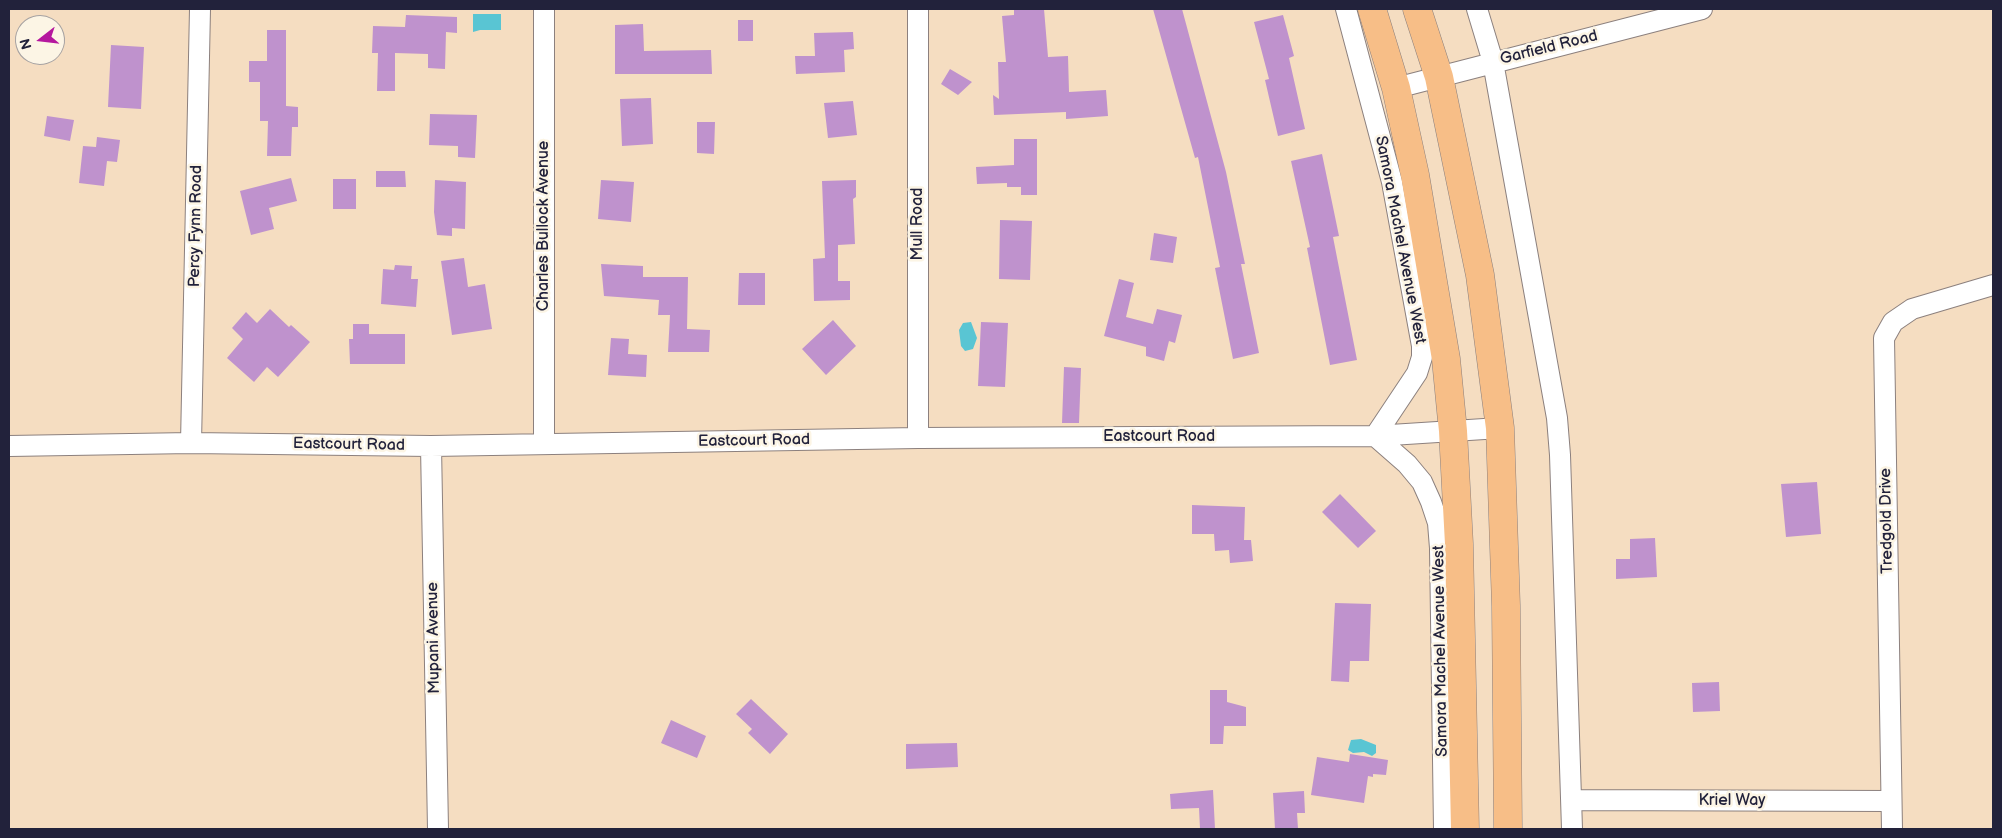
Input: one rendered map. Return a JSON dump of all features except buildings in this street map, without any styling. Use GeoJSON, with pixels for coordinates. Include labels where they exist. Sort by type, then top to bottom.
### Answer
{"type":"FeatureCollection","features":[{"type":"Feature","properties":{"kind":"highway","name":"Samora Machel Avenue West"},"geometry":{"type":"LineString","coordinates":[[1372,9],[1396,88],[1433,274],[1446,359],[1453,431],[1463,656],[1465,829]]}},
{"type":"Feature","properties":{"kind":"highway"},"geometry":{"type":"LineString","coordinates":[[1417,9],[1439,77],[1480,274],[1500,428],[1506,606],[1508,829]]}},
{"type":"Feature","properties":{"kind":"street","name":"Percy Fynn Road"},"geometry":{"type":"LineString","coordinates":[[191,443],[200,9]]}},
{"type":"Feature","properties":{"kind":"street","name":"Charles Bullock Avenue"},"geometry":{"type":"LineString","coordinates":[[544,9],[544,444]]}},
{"type":"Feature","properties":{"kind":"street","name":"Mull Road"},"geometry":{"type":"LineString","coordinates":[[918,9],[918,438]]}},
{"type":"Feature","properties":{"kind":"street","name":"Samora Machel Avenue West"},"geometry":{"type":"LineString","coordinates":[[1346,9],[1392,182],[1422,346],[1422,357],[1417,373],[1375,436],[1407,464],[1422,482],[1432,502],[1438,523],[1440,548],[1444,829]]}},
{"type":"Feature","properties":{"kind":"street"},"geometry":{"type":"LineString","coordinates":[[1477,9],[1494,62],[1557,418],[1560,455],[1572,829]]}},
{"type":"Feature","properties":{"kind":"street","name":"Garfield Road"},"geometry":{"type":"LineString","coordinates":[[1396,88],[1702,9]]}},
{"type":"Feature","properties":{"kind":"street","name":"Tredgold Drive"},"geometry":{"type":"LineString","coordinates":[[1892,829],[1884,338],[1893,322],[1912,309],[1993,285]]}},
{"type":"Feature","properties":{"kind":"street","name":"Eastcourt Road"},"geometry":{"type":"LineString","coordinates":[[9,446],[191,443],[431,446],[918,438],[1375,436],[1500,428]]}},
{"type":"Feature","properties":{"kind":"street","name":"Mupani Avenue"},"geometry":{"type":"LineString","coordinates":[[431,446],[438,829]]}},
{"type":"Feature","properties":{"kind":"street","name":"Kriel Way"},"geometry":{"type":"LineString","coordinates":[[1572,800],[1891,801]]}},
{"type":"Feature","properties":{"kind":"water"},"geometry":{"type":"Polygon","coordinates":[[[473,14],[501,14],[501,30],[473,32],[473,14]]]}},
{"type":"Feature","properties":{"kind":"water"},"geometry":{"type":"Polygon","coordinates":[[[971,322],[977,338],[973,349],[965,351],[961,346],[959,330],[963,323],[971,322]]]}},
{"type":"Feature","properties":{"kind":"water"},"geometry":{"type":"Polygon","coordinates":[[[1361,739],[1376,745],[1376,753],[1372,756],[1364,752],[1353,753],[1348,750],[1351,740],[1361,739]]]}}]}
